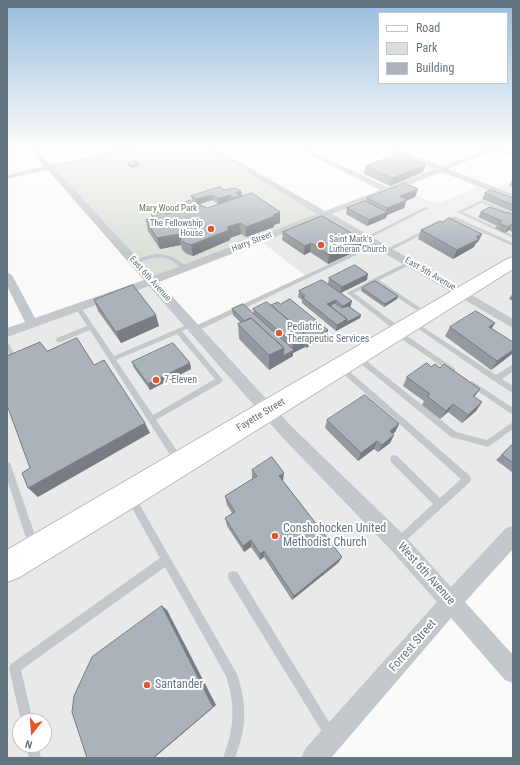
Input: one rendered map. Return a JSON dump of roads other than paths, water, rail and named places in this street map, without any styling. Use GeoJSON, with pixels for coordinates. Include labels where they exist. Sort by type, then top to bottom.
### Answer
{"type":"FeatureCollection","features":[{"type":"Feature","properties":{"kind":"main road","name":"Fayette Street"},"geometry":{"type":"LineString","coordinates":[[7,567],[129,495],[408,324],[513,262]]}},
{"type":"Feature","properties":{"kind":"street","name":"East 6th Avenue"},"geometry":{"type":"LineString","coordinates":[[63,184],[268,410]]}},
{"type":"Feature","properties":{"kind":"street","name":"East 5th Avenue"},"geometry":{"type":"LineString","coordinates":[[272,184],[513,324]]}},
{"type":"Feature","properties":{"kind":"street"},"geometry":{"type":"LineString","coordinates":[[373,184],[386,190]]}},
{"type":"Feature","properties":{"kind":"street","name":"Harry Street"},"geometry":{"type":"LineString","coordinates":[[7,334],[151,281],[403,184]]}},
{"type":"Feature","properties":{"kind":"street"},"geometry":{"type":"LineString","coordinates":[[481,184],[513,196]]}},
{"type":"Feature","properties":{"kind":"street"},"geometry":{"type":"LineString","coordinates":[[7,275],[32,324]]}},
{"type":"Feature","properties":{"kind":"street","name":"West 6th Avenue"},"geometry":{"type":"LineString","coordinates":[[268,410],[287,432],[397,542],[513,672]]}},
{"type":"Feature","properties":{"kind":"street","name":"Forrest Street"},"geometry":{"type":"LineString","coordinates":[[314,758],[451,602],[513,535]]}},
{"type":"Feature","properties":{"kind":"lane"},"geometry":{"type":"LineString","coordinates":[[513,215],[482,201],[459,212],[513,237]]}},
{"type":"Feature","properties":{"kind":"lane"},"geometry":{"type":"LineString","coordinates":[[366,238],[427,208]]}},
{"type":"Feature","properties":{"kind":"lane"},"geometry":{"type":"LineString","coordinates":[[440,225],[454,218],[513,245]]}},
{"type":"Feature","properties":{"kind":"lane"},"geometry":{"type":"LineString","coordinates":[[387,250],[434,228]]}},
{"type":"Feature","properties":{"kind":"lane"},"geometry":{"type":"LineString","coordinates":[[113,360],[178,331],[193,327],[377,244]]}},
{"type":"Feature","properties":{"kind":"lane"},"geometry":{"type":"LineString","coordinates":[[134,262],[155,255],[169,256],[185,268]]}},
{"type":"Feature","properties":{"kind":"lane"},"geometry":{"type":"LineString","coordinates":[[410,263],[350,293],[408,324],[513,390]]}},
{"type":"Feature","properties":{"kind":"lane"},"geometry":{"type":"LineString","coordinates":[[375,280],[408,324],[456,373]]}},
{"type":"Feature","properties":{"kind":"lane"},"geometry":{"type":"LineString","coordinates":[[78,307],[180,463]]}},
{"type":"Feature","properties":{"kind":"lane"},"geometry":{"type":"LineString","coordinates":[[59,340],[91,327]]}},
{"type":"Feature","properties":{"kind":"lane"},"geometry":{"type":"LineString","coordinates":[[178,331],[220,380]]}},
{"type":"Feature","properties":{"kind":"lane"},"geometry":{"type":"LineString","coordinates":[[7,346],[15,361]]}},
{"type":"Feature","properties":{"kind":"lane"},"geometry":{"type":"LineString","coordinates":[[348,362],[454,436],[488,444],[513,425]]}},
{"type":"Feature","properties":{"kind":"lane"},"geometry":{"type":"LineString","coordinates":[[348,362],[468,479],[397,542]]}},
{"type":"Feature","properties":{"kind":"lane"},"geometry":{"type":"LineString","coordinates":[[496,379],[513,367]]}},
{"type":"Feature","properties":{"kind":"lane"},"geometry":{"type":"LineString","coordinates":[[152,419],[220,380],[235,374]]}},
{"type":"Feature","properties":{"kind":"lane"},"geometry":{"type":"LineString","coordinates":[[469,382],[513,412]]}},
{"type":"Feature","properties":{"kind":"lane"},"geometry":{"type":"LineString","coordinates":[[394,459],[440,504]]}},
{"type":"Feature","properties":{"kind":"lane"},"geometry":{"type":"LineString","coordinates":[[7,466],[36,550]]}},
{"type":"Feature","properties":{"kind":"lane"},"geometry":{"type":"LineString","coordinates":[[129,495],[231,674],[238,694],[240,717],[236,741],[229,758]]}},
{"type":"Feature","properties":{"kind":"lane"},"geometry":{"type":"LineString","coordinates":[[25,713],[15,668],[166,560]]}},
{"type":"Feature","properties":{"kind":"lane"},"geometry":{"type":"LineString","coordinates":[[233,576],[332,738]]}},
{"type":"Feature","properties":{"kind":"place","name":"The Fellowship House"},"geometry":{"type":"Point","coordinates":[211,229]}},
{"type":"Feature","properties":{"kind":"place","name":"Saint Mark's Lutheran Church"},"geometry":{"type":"Point","coordinates":[321,245]}},
{"type":"Feature","properties":{"kind":"place","name":"Pediatric Therapeutic Services"},"geometry":{"type":"Point","coordinates":[279,333]}},
{"type":"Feature","properties":{"kind":"place","name":"7-Eleven"},"geometry":{"type":"Point","coordinates":[156,380]}},
{"type":"Feature","properties":{"kind":"place","name":"Conshohocken United Methodist Church"},"geometry":{"type":"Point","coordinates":[275,536]}},
{"type":"Feature","properties":{"kind":"place","name":"Santander"},"geometry":{"type":"Point","coordinates":[147,685]}},
{"type":"Feature","properties":{"kind":"park label","name":"Mary Wood Park"},"geometry":{"type":"Point","coordinates":[168,209]}}]}
